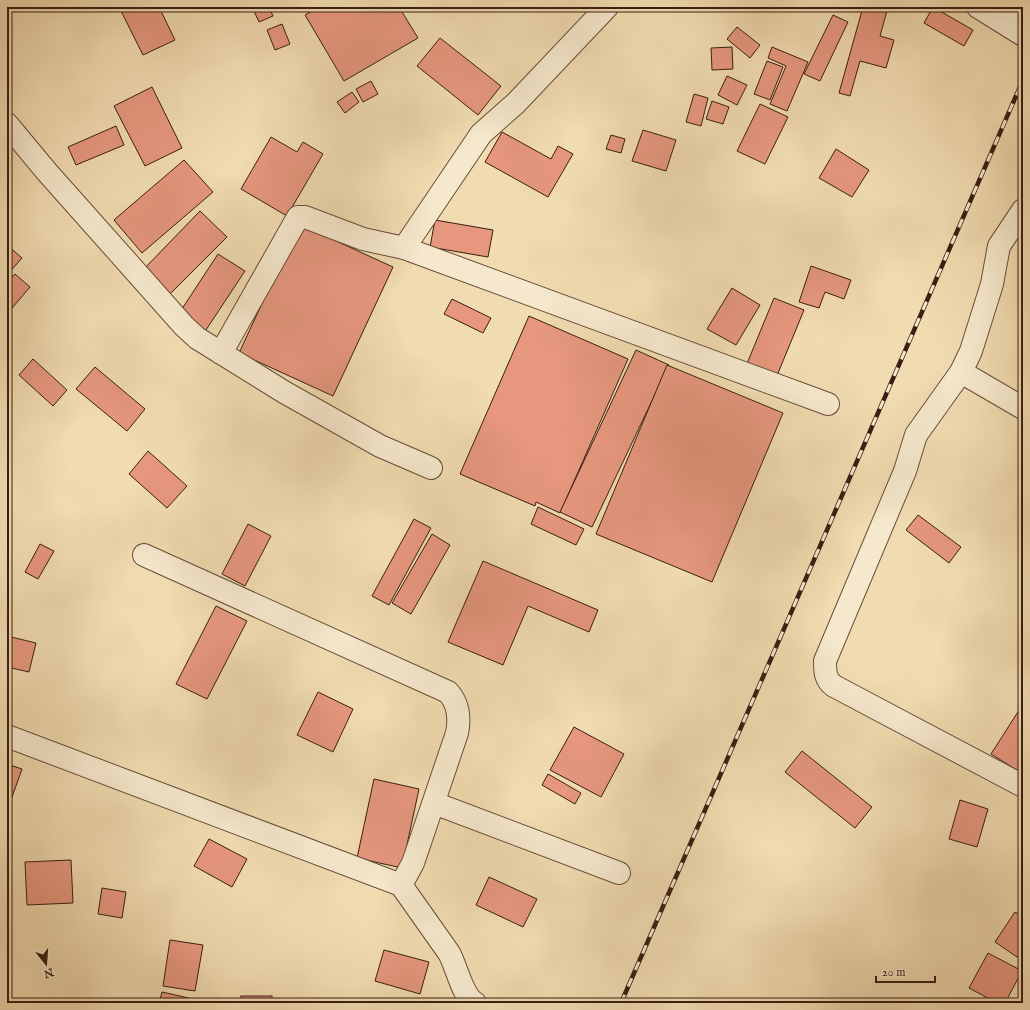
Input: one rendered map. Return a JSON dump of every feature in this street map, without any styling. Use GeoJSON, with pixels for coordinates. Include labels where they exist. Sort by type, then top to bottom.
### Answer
{"type":"FeatureCollection","features":[{"type":"Feature","properties":{"kind":"street"},"geometry":{"type":"LineString","coordinates":[[404,248],[481,134],[516,103],[607,7]]}},
{"type":"Feature","properties":{"kind":"street"},"geometry":{"type":"LineString","coordinates":[[978,7],[1017,31],[1020,7]]}},
{"type":"Feature","properties":{"kind":"street"},"geometry":{"type":"LineString","coordinates":[[7,124],[47,172],[184,326],[197,338],[284,392],[380,446],[431,468]]}},
{"type":"Feature","properties":{"kind":"street"},"geometry":{"type":"LineString","coordinates":[[1023,210],[999,246],[992,284],[971,351],[961,372],[916,435],[905,471],[825,661],[825,672],[828,683],[1023,786]]}},
{"type":"Feature","properties":{"kind":"street"},"geometry":{"type":"LineString","coordinates":[[221,353],[298,217],[305,217],[363,239],[404,248],[828,404]]}},
{"type":"Feature","properties":{"kind":"street"},"geometry":{"type":"LineString","coordinates":[[961,372],[1023,408]]}},
{"type":"Feature","properties":{"kind":"street"},"geometry":{"type":"LineString","coordinates":[[144,555],[448,692],[455,699],[460,720],[457,733],[412,863],[401,885]]}},
{"type":"Feature","properties":{"kind":"street"},"geometry":{"type":"LineString","coordinates":[[7,736],[401,885],[455,963],[465,993],[470,1000],[475,1003]]}},
{"type":"Feature","properties":{"kind":"street"},"geometry":{"type":"LineString","coordinates":[[434,803],[619,873]]}},
{"type":"Feature","properties":{"kind":"building"},"geometry":{"type":"Polygon","coordinates":[[[119,7],[159,7],[175,40],[143,55],[119,7]]]}},
{"type":"Feature","properties":{"kind":"building"},"geometry":{"type":"Polygon","coordinates":[[[262,7],[269,7],[273,16],[259,22],[254,11],[262,7]]]}},
{"type":"Feature","properties":{"kind":"building"},"geometry":{"type":"Polygon","coordinates":[[[319,7],[399,7],[418,38],[344,81],[305,15],[319,7]]]}},
{"type":"Feature","properties":{"kind":"building"},"geometry":{"type":"Polygon","coordinates":[[[863,7],[888,7],[880,36],[894,40],[886,68],[860,61],[850,96],[839,93],[863,7]]]}},
{"type":"Feature","properties":{"kind":"building"},"geometry":{"type":"Polygon","coordinates":[[[933,7],[973,30],[964,46],[924,23],[933,7]]]}},
{"type":"Feature","properties":{"kind":"building"},"geometry":{"type":"Polygon","coordinates":[[[833,15],[848,22],[820,81],[804,74],[833,15]]]}},
{"type":"Feature","properties":{"kind":"building"},"geometry":{"type":"Polygon","coordinates":[[[282,24],[290,44],[275,50],[267,30],[282,24]]]}},
{"type":"Feature","properties":{"kind":"building"},"geometry":{"type":"Polygon","coordinates":[[[737,27],[760,45],[750,58],[727,39],[737,27]]]}},
{"type":"Feature","properties":{"kind":"building"},"geometry":{"type":"Polygon","coordinates":[[[440,38],[501,86],[478,115],[417,66],[440,38]]]}},
{"type":"Feature","properties":{"kind":"building"},"geometry":{"type":"Polygon","coordinates":[[[732,47],[733,69],[712,70],[711,48],[732,47]]]}},
{"type":"Feature","properties":{"kind":"building"},"geometry":{"type":"Polygon","coordinates":[[[772,47],[808,62],[787,111],[770,104],[786,66],[768,58],[772,47]]]}},
{"type":"Feature","properties":{"kind":"building"},"geometry":{"type":"Polygon","coordinates":[[[767,61],[783,67],[770,100],[754,94],[767,61]]]}},
{"type":"Feature","properties":{"kind":"building"},"geometry":{"type":"Polygon","coordinates":[[[727,76],[747,85],[737,105],[718,95],[727,76]]]}},
{"type":"Feature","properties":{"kind":"building"},"geometry":{"type":"Polygon","coordinates":[[[371,81],[378,94],[363,102],[356,89],[371,81]]]}},
{"type":"Feature","properties":{"kind":"building"},"geometry":{"type":"Polygon","coordinates":[[[152,87],[182,148],[145,166],[114,106],[152,87]]]}},
{"type":"Feature","properties":{"kind":"building"},"geometry":{"type":"Polygon","coordinates":[[[352,92],[359,102],[345,113],[337,102],[352,92]]]}},
{"type":"Feature","properties":{"kind":"building"},"geometry":{"type":"Polygon","coordinates":[[[694,94],[708,98],[701,126],[686,122],[694,94]]]}},
{"type":"Feature","properties":{"kind":"building"},"geometry":{"type":"Polygon","coordinates":[[[712,101],[729,107],[723,124],[706,119],[712,101]]]}},
{"type":"Feature","properties":{"kind":"building"},"geometry":{"type":"Polygon","coordinates":[[[760,104],[788,117],[765,164],[737,151],[760,104]]]}},
{"type":"Feature","properties":{"kind":"building"},"geometry":{"type":"Polygon","coordinates":[[[116,126],[124,145],[76,165],[68,147],[116,126]]]}},
{"type":"Feature","properties":{"kind":"building"},"geometry":{"type":"Polygon","coordinates":[[[643,130],[676,140],[666,171],[632,161],[643,130]]]}},
{"type":"Feature","properties":{"kind":"building"},"geometry":{"type":"Polygon","coordinates":[[[502,132],[551,159],[558,146],[573,154],[548,197],[485,162],[502,132]]]}},
{"type":"Feature","properties":{"kind":"building"},"geometry":{"type":"Polygon","coordinates":[[[611,135],[625,139],[621,153],[606,149],[611,135]]]}},
{"type":"Feature","properties":{"kind":"building"},"geometry":{"type":"Polygon","coordinates":[[[271,137],[297,152],[303,142],[323,154],[287,216],[241,189],[271,137]]]}},
{"type":"Feature","properties":{"kind":"building"},"geometry":{"type":"Polygon","coordinates":[[[836,149],[869,170],[852,197],[819,178],[836,149]]]}},
{"type":"Feature","properties":{"kind":"building"},"geometry":{"type":"Polygon","coordinates":[[[184,160],[213,192],[142,253],[114,220],[184,160]]]}},
{"type":"Feature","properties":{"kind":"building"},"geometry":{"type":"Polygon","coordinates":[[[200,211],[227,237],[167,297],[141,272],[200,211]]]}},
{"type":"Feature","properties":{"kind":"building"},"geometry":{"type":"Polygon","coordinates":[[[435,220],[493,230],[488,257],[430,247],[435,220]]]}},
{"type":"Feature","properties":{"kind":"building"},"geometry":{"type":"Polygon","coordinates":[[[299,224],[393,267],[333,396],[239,353],[299,224]]]}},
{"type":"Feature","properties":{"kind":"building"},"geometry":{"type":"Polygon","coordinates":[[[7,245],[22,258],[7,275],[7,245]]]}},
{"type":"Feature","properties":{"kind":"building"},"geometry":{"type":"Polygon","coordinates":[[[218,254],[245,271],[200,339],[174,321],[218,254]]]}},
{"type":"Feature","properties":{"kind":"building"},"geometry":{"type":"Polygon","coordinates":[[[811,266],[851,280],[844,299],[825,292],[819,308],[799,302],[811,266]]]}},
{"type":"Feature","properties":{"kind":"building"},"geometry":{"type":"Polygon","coordinates":[[[15,274],[30,287],[7,314],[7,283],[15,274]]]}},
{"type":"Feature","properties":{"kind":"building"},"geometry":{"type":"Polygon","coordinates":[[[732,288],[760,305],[736,345],[707,329],[732,288]]]}},
{"type":"Feature","properties":{"kind":"building"},"geometry":{"type":"Polygon","coordinates":[[[774,298],[804,310],[776,378],[746,366],[774,298]]]}},
{"type":"Feature","properties":{"kind":"building"},"geometry":{"type":"Polygon","coordinates":[[[452,299],[491,318],[483,333],[444,314],[452,299]]]}},
{"type":"Feature","properties":{"kind":"building"},"geometry":{"type":"Polygon","coordinates":[[[529,316],[628,359],[560,513],[536,502],[535,506],[460,474],[529,316]]]}},
{"type":"Feature","properties":{"kind":"building"},"geometry":{"type":"Polygon","coordinates":[[[636,350],[669,365],[592,527],[560,512],[636,350]]]}},
{"type":"Feature","properties":{"kind":"building"},"geometry":{"type":"Polygon","coordinates":[[[33,359],[67,390],[53,406],[19,375],[33,359]]]}},
{"type":"Feature","properties":{"kind":"building"},"geometry":{"type":"Polygon","coordinates":[[[667,365],[783,413],[712,582],[596,534],[667,365]]]}},
{"type":"Feature","properties":{"kind":"building"},"geometry":{"type":"Polygon","coordinates":[[[95,367],[145,409],[127,431],[76,389],[95,367]]]}},
{"type":"Feature","properties":{"kind":"building"},"geometry":{"type":"Polygon","coordinates":[[[148,451],[187,486],[167,508],[129,474],[148,451]]]}},
{"type":"Feature","properties":{"kind":"building"},"geometry":{"type":"Polygon","coordinates":[[[538,507],[584,529],[576,545],[531,524],[538,507]]]}},
{"type":"Feature","properties":{"kind":"building"},"geometry":{"type":"Polygon","coordinates":[[[918,515],[961,547],[949,563],[906,530],[918,515]]]}},
{"type":"Feature","properties":{"kind":"building"},"geometry":{"type":"Polygon","coordinates":[[[414,519],[431,528],[389,605],[372,596],[414,519]]]}},
{"type":"Feature","properties":{"kind":"building"},"geometry":{"type":"Polygon","coordinates":[[[248,524],[271,536],[245,586],[222,574],[248,524]]]}},
{"type":"Feature","properties":{"kind":"building"},"geometry":{"type":"Polygon","coordinates":[[[432,534],[450,545],[411,614],[392,603],[432,534]]]}},
{"type":"Feature","properties":{"kind":"building"},"geometry":{"type":"Polygon","coordinates":[[[40,544],[54,551],[38,579],[25,572],[40,544]]]}},
{"type":"Feature","properties":{"kind":"building"},"geometry":{"type":"Polygon","coordinates":[[[483,561],[598,610],[589,632],[528,606],[503,665],[448,642],[483,561]]]}},
{"type":"Feature","properties":{"kind":"building"},"geometry":{"type":"Polygon","coordinates":[[[216,606],[247,621],[207,699],[176,684],[216,606]]]}},
{"type":"Feature","properties":{"kind":"building"},"geometry":{"type":"Polygon","coordinates":[[[7,636],[36,643],[29,672],[7,667],[7,636]]]}},
{"type":"Feature","properties":{"kind":"building"},"geometry":{"type":"Polygon","coordinates":[[[318,692],[353,709],[333,752],[297,735],[318,692]]]}},
{"type":"Feature","properties":{"kind":"building"},"geometry":{"type":"Polygon","coordinates":[[[1023,704],[1023,774],[991,754],[1023,704]]]}},
{"type":"Feature","properties":{"kind":"building"},"geometry":{"type":"Polygon","coordinates":[[[574,727],[624,754],[601,797],[550,770],[574,727]]]}},
{"type":"Feature","properties":{"kind":"building"},"geometry":{"type":"Polygon","coordinates":[[[802,751],[872,807],[855,828],[785,772],[802,751]]]}},
{"type":"Feature","properties":{"kind":"building"},"geometry":{"type":"Polygon","coordinates":[[[7,764],[22,769],[7,811],[7,764]]]}},
{"type":"Feature","properties":{"kind":"building"},"geometry":{"type":"Polygon","coordinates":[[[548,774],[581,793],[575,804],[542,785],[548,774]]]}},
{"type":"Feature","properties":{"kind":"building"},"geometry":{"type":"Polygon","coordinates":[[[374,779],[419,789],[402,868],[357,858],[374,779]]]}},
{"type":"Feature","properties":{"kind":"building"},"geometry":{"type":"Polygon","coordinates":[[[960,800],[988,809],[977,847],[949,839],[960,800]]]}},
{"type":"Feature","properties":{"kind":"building"},"geometry":{"type":"Polygon","coordinates":[[[209,839],[247,859],[232,887],[194,866],[209,839]]]}},
{"type":"Feature","properties":{"kind":"building"},"geometry":{"type":"Polygon","coordinates":[[[71,860],[73,903],[27,905],[25,862],[71,860]]]}},
{"type":"Feature","properties":{"kind":"building"},"geometry":{"type":"Polygon","coordinates":[[[489,877],[537,899],[523,927],[476,905],[489,877]]]}},
{"type":"Feature","properties":{"kind":"building"},"geometry":{"type":"Polygon","coordinates":[[[102,888],[126,892],[122,918],[98,914],[102,888]]]}},
{"type":"Feature","properties":{"kind":"building"},"geometry":{"type":"Polygon","coordinates":[[[1015,912],[1023,917],[1023,961],[995,942],[1015,912]]]}},
{"type":"Feature","properties":{"kind":"building"},"geometry":{"type":"Polygon","coordinates":[[[170,940],[203,945],[195,991],[163,986],[170,940]]]}},
{"type":"Feature","properties":{"kind":"building"},"geometry":{"type":"Polygon","coordinates":[[[384,950],[429,962],[420,994],[375,981],[384,950]]]}},
{"type":"Feature","properties":{"kind":"building"},"geometry":{"type":"Polygon","coordinates":[[[988,953],[1022,971],[1005,1003],[997,1003],[969,988],[988,953]]]}},
{"type":"Feature","properties":{"kind":"building"},"geometry":{"type":"Polygon","coordinates":[[[162,992],[193,999],[192,1003],[159,1003],[162,992]]]}},
{"type":"Feature","properties":{"kind":"building"},"geometry":{"type":"Polygon","coordinates":[[[241,996],[272,996],[272,1003],[241,1003],[241,996]]]}},
{"type":"Feature","properties":{"kind":"railway"},"geometry":{"type":"LineString","coordinates":[[621,1003],[1023,80]]}}]}
